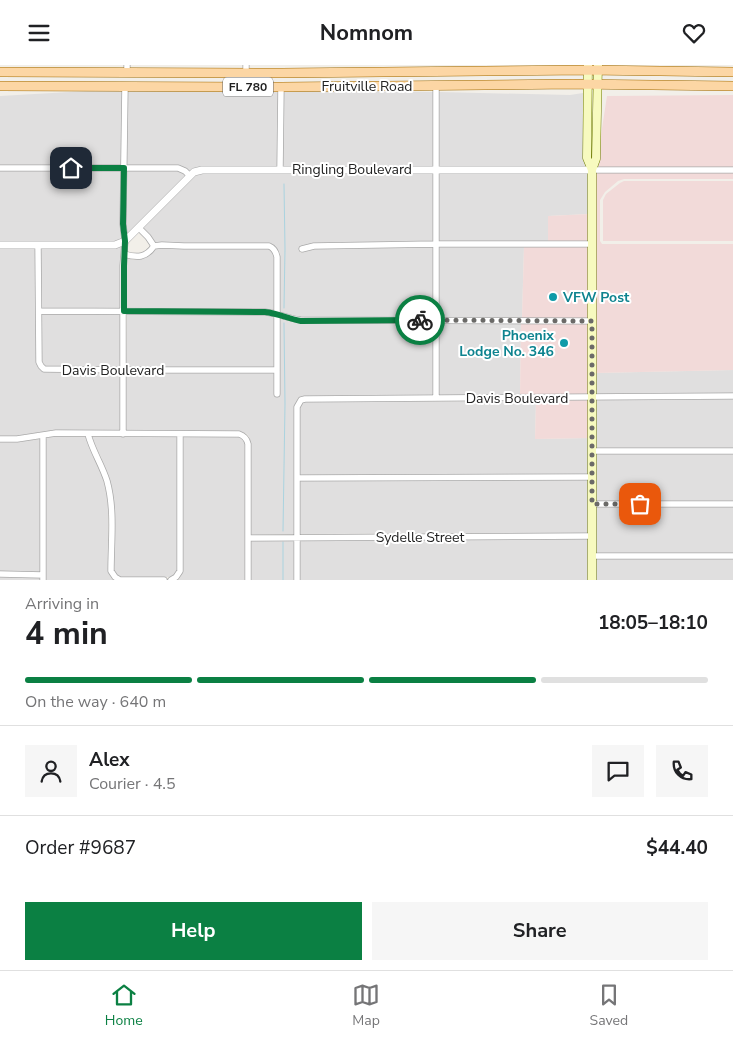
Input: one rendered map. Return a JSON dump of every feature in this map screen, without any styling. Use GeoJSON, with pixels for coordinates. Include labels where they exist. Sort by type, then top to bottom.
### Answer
{"type":"FeatureCollection","features":[{"type":"Feature","properties":{"kind":"main road","name":"Fruitville Road"},"geometry":{"type":"LineString","coordinates":[[0,72],[127,69],[588,67],[733,72]]}},
{"type":"Feature","properties":{"kind":"main road"},"geometry":{"type":"LineString","coordinates":[[588,67],[587,158],[592,170]]}},
{"type":"Feature","properties":{"kind":"main road"},"geometry":{"type":"LineString","coordinates":[[407,86],[426,81],[434,76],[438,68]]}},
{"type":"Feature","properties":{"kind":"main road"},"geometry":{"type":"LineString","coordinates":[[592,580],[592,170],[596,159],[598,68]]}},
{"type":"Feature","properties":{"kind":"main road","name":"Fruitville Road"},"geometry":{"type":"LineString","coordinates":[[0,86],[733,86]]}},
{"type":"Feature","properties":{"kind":"street"},"geometry":{"type":"LineString","coordinates":[[123,434],[124,86]]}},
{"type":"Feature","properties":{"kind":"street"},"geometry":{"type":"LineString","coordinates":[[436,86],[436,398]]}},
{"type":"Feature","properties":{"kind":"street"},"geometry":{"type":"LineString","coordinates":[[280,169],[281,87]]}},
{"type":"Feature","properties":{"kind":"street"},"geometry":{"type":"LineString","coordinates":[[0,168],[178,168],[190,176],[125,241],[114,245],[0,245]]}},
{"type":"Feature","properties":{"kind":"street","name":"Ringling Boulevard"},"geometry":{"type":"LineString","coordinates":[[190,176],[194,172],[202,170],[280,169],[733,170]]}},
{"type":"Feature","properties":{"kind":"street"},"geometry":{"type":"LineString","coordinates":[[139,228],[154,246]]}},
{"type":"Feature","properties":{"kind":"street"},"geometry":{"type":"LineString","coordinates":[[302,249],[314,247],[436,244],[592,244]]}},
{"type":"Feature","properties":{"kind":"street","name":"Davis Boulevard"},"geometry":{"type":"LineString","coordinates":[[38,245],[39,362],[44,369],[277,370]]}},
{"type":"Feature","properties":{"kind":"street"},"geometry":{"type":"LineString","coordinates":[[124,255],[141,256],[150,253],[154,246]]}},
{"type":"Feature","properties":{"kind":"street"},"geometry":{"type":"LineString","coordinates":[[154,246],[272,247],[277,257],[277,394]]}},
{"type":"Feature","properties":{"kind":"street"},"geometry":{"type":"LineString","coordinates":[[39,311],[265,312],[301,321],[592,321]]}},
{"type":"Feature","properties":{"kind":"street","name":"Davis Boulevard"},"geometry":{"type":"LineString","coordinates":[[297,479],[297,407],[301,400],[305,399],[733,397]]}},
{"type":"Feature","properties":{"kind":"street"},"geometry":{"type":"LineString","coordinates":[[0,439],[17,439],[56,433],[239,434],[246,438],[248,444],[248,580]]}},
{"type":"Feature","properties":{"kind":"street"},"geometry":{"type":"LineString","coordinates":[[88,434],[90,443],[103,470],[110,494],[112,514],[111,571],[120,580],[164,580]]}},
{"type":"Feature","properties":{"kind":"street"},"geometry":{"type":"LineString","coordinates":[[174,579],[180,571],[180,434]]}},
{"type":"Feature","properties":{"kind":"street"},"geometry":{"type":"LineString","coordinates":[[0,574],[43,577],[43,435]]}},
{"type":"Feature","properties":{"kind":"street"},"geometry":{"type":"LineString","coordinates":[[593,451],[733,451]]}},
{"type":"Feature","properties":{"kind":"street"},"geometry":{"type":"LineString","coordinates":[[297,580],[297,479],[592,477]]}},
{"type":"Feature","properties":{"kind":"street"},"geometry":{"type":"LineString","coordinates":[[592,504],[733,504]]}},
{"type":"Feature","properties":{"kind":"street","name":"Sydelle Street"},"geometry":{"type":"LineString","coordinates":[[248,538],[592,536]]}},
{"type":"Feature","properties":{"kind":"street"},"geometry":{"type":"LineString","coordinates":[[592,556],[733,556]]}},
{"type":"Feature","properties":{"kind":"shaded area"},"geometry":{"type":"Polygon","coordinates":[[[122,89],[122,165],[0,165],[0,96],[122,89]]]}},
{"type":"Feature","properties":{"kind":"shaded area"},"geometry":{"type":"Polygon","coordinates":[[[127,89],[278,90],[277,166],[214,166],[202,167],[190,172],[178,165],[127,165],[127,89]]]}},
{"type":"Feature","properties":{"kind":"shaded area"},"geometry":{"type":"Polygon","coordinates":[[[283,90],[433,92],[433,166],[283,166],[283,90]]]}},
{"type":"Feature","properties":{"kind":"shaded area"},"geometry":{"type":"Polygon","coordinates":[[[439,92],[570,95],[583,93],[583,155],[588,167],[438,166],[439,92]]]}},
{"type":"Feature","properties":{"kind":"shaded area"},"geometry":{"type":"Polygon","coordinates":[[[733,95],[733,167],[596,167],[607,96],[733,95]]]}},
{"type":"Feature","properties":{"kind":"shaded area"},"geometry":{"type":"Polygon","coordinates":[[[0,171],[122,171],[122,239],[114,242],[0,242],[0,171]]]}},
{"type":"Feature","properties":{"kind":"shaded area"},"geometry":{"type":"Polygon","coordinates":[[[127,171],[178,171],[186,176],[127,235],[126,224],[127,171]]]}},
{"type":"Feature","properties":{"kind":"shaded area"},"geometry":{"type":"Polygon","coordinates":[[[433,172],[433,241],[314,243],[299,247],[300,253],[315,249],[433,247],[433,317],[302,318],[279,312],[280,257],[279,251],[273,245],[269,243],[156,243],[143,228],[191,178],[202,173],[433,172]]]}},
{"type":"Feature","properties":{"kind":"shaded area"},"geometry":{"type":"Polygon","coordinates":[[[438,172],[588,173],[589,214],[548,216],[548,241],[438,241],[438,172]]]}},
{"type":"Feature","properties":{"kind":"shaded area"},"geometry":{"type":"Polygon","coordinates":[[[595,173],[733,173],[733,179],[624,179],[618,181],[605,192],[600,200],[600,241],[602,244],[733,244],[733,370],[595,373],[595,173]]]}},
{"type":"Feature","properties":{"kind":"shaded area"},"geometry":{"type":"Polygon","coordinates":[[[624,181],[733,181],[733,241],[603,241],[603,200],[606,194],[624,181]]]}},
{"type":"Feature","properties":{"kind":"shaded area"},"geometry":{"type":"Polygon","coordinates":[[[589,214],[589,241],[548,241],[548,216],[589,214]]]}},
{"type":"Feature","properties":{"kind":"shaded area"},"geometry":{"type":"Polygon","coordinates":[[[122,245],[121,308],[41,308],[41,248],[122,245]]]}},
{"type":"Feature","properties":{"kind":"shaded area"},"geometry":{"type":"Polygon","coordinates":[[[438,247],[524,247],[522,318],[438,317],[438,247]]]}},
{"type":"Feature","properties":{"kind":"shaded area"},"geometry":{"type":"Polygon","coordinates":[[[524,247],[589,247],[590,318],[522,318],[524,247]]]}},
{"type":"Feature","properties":{"kind":"shaded area"},"geometry":{"type":"Polygon","coordinates":[[[0,248],[36,248],[36,362],[38,366],[47,372],[121,373],[121,431],[56,430],[17,436],[0,436],[0,248]]]}},
{"type":"Feature","properties":{"kind":"shaded area"},"geometry":{"type":"Polygon","coordinates":[[[156,249],[271,250],[274,258],[274,310],[127,308],[127,258],[133,260],[142,259],[156,249]]]}},
{"type":"Feature","properties":{"kind":"shaded area"},"geometry":{"type":"Polygon","coordinates":[[[41,314],[122,314],[121,367],[45,366],[42,361],[41,314]]]}},
{"type":"Feature","properties":{"kind":"shaded area"},"geometry":{"type":"Polygon","coordinates":[[[127,314],[274,316],[274,367],[126,367],[127,314]]]}},
{"type":"Feature","properties":{"kind":"shaded area"},"geometry":{"type":"Polygon","coordinates":[[[279,318],[301,323],[433,323],[434,395],[301,396],[298,398],[294,407],[294,534],[251,535],[251,444],[247,434],[239,431],[126,431],[126,373],[274,373],[274,397],[279,397],[279,318]]]}},
{"type":"Feature","properties":{"kind":"shaded area"},"geometry":{"type":"Polygon","coordinates":[[[438,323],[521,324],[520,395],[439,395],[438,323]]]}},
{"type":"Feature","properties":{"kind":"shaded area"},"geometry":{"type":"Polygon","coordinates":[[[521,324],[590,324],[590,394],[520,395],[521,324]]]}},
{"type":"Feature","properties":{"kind":"shaded area"},"geometry":{"type":"Polygon","coordinates":[[[733,370],[733,393],[595,394],[595,373],[733,370]]]}},
{"type":"Feature","properties":{"kind":"shaded area"},"geometry":{"type":"Polygon","coordinates":[[[733,399],[733,448],[595,448],[595,400],[733,399]]]}},
{"type":"Feature","properties":{"kind":"shaded area"},"geometry":{"type":"Polygon","coordinates":[[[590,400],[590,438],[535,439],[536,401],[590,400]]]}},
{"type":"Feature","properties":{"kind":"shaded area"},"geometry":{"type":"Polygon","coordinates":[[[536,401],[535,439],[590,438],[590,474],[300,475],[300,407],[304,402],[536,401]]]}},
{"type":"Feature","properties":{"kind":"shaded area"},"geometry":{"type":"Polygon","coordinates":[[[56,436],[86,437],[101,471],[108,505],[109,572],[114,580],[46,580],[46,438],[56,436]]]}},
{"type":"Feature","properties":{"kind":"shaded area"},"geometry":{"type":"Polygon","coordinates":[[[92,437],[177,437],[177,571],[173,576],[120,577],[115,573],[114,514],[109,481],[92,437]]]}},
{"type":"Feature","properties":{"kind":"shaded area"},"geometry":{"type":"Polygon","coordinates":[[[182,437],[239,437],[245,442],[245,580],[178,580],[182,571],[182,437]]]}},
{"type":"Feature","properties":{"kind":"shaded area"},"geometry":{"type":"Polygon","coordinates":[[[40,439],[40,572],[0,571],[0,442],[40,439]]]}},
{"type":"Feature","properties":{"kind":"shaded area"},"geometry":{"type":"Polygon","coordinates":[[[595,454],[733,454],[733,501],[595,501],[595,454]]]}},
{"type":"Feature","properties":{"kind":"shaded area"},"geometry":{"type":"Polygon","coordinates":[[[590,480],[590,533],[300,534],[300,481],[590,480]]]}},
{"type":"Feature","properties":{"kind":"shaded area"},"geometry":{"type":"Polygon","coordinates":[[[595,507],[733,507],[733,553],[595,553],[595,507]]]}},
{"type":"Feature","properties":{"kind":"shaded area"},"geometry":{"type":"Polygon","coordinates":[[[590,539],[590,580],[300,580],[300,540],[590,539]]]}},
{"type":"Feature","properties":{"kind":"shaded area"},"geometry":{"type":"Polygon","coordinates":[[[294,540],[294,580],[251,580],[251,541],[294,540]]]}},
{"type":"Feature","properties":{"kind":"shaded area"},"geometry":{"type":"Polygon","coordinates":[[[595,559],[733,559],[733,580],[595,580],[595,559]]]}},
{"type":"Feature","properties":{"kind":"shaded area"},"geometry":{"type":"Polygon","coordinates":[[[0,577],[40,578],[40,580],[0,580],[0,577]]]}},
{"type":"Feature","properties":{"kind":"waterway"},"geometry":{"type":"LineString","coordinates":[[284,184],[284,308]]}},
{"type":"Feature","properties":{"kind":"waterway"},"geometry":{"type":"LineString","coordinates":[[283,531],[284,323]]}},
{"type":"Feature","properties":{"kind":"waterway"},"geometry":{"type":"LineString","coordinates":[[283,542],[283,580]]}},
{"type":"Feature","properties":{"kind":"way so far"},"geometry":{"type":"LineString","coordinates":[[420,320],[592,321],[592,504],[640,504]]}},
{"type":"Feature","properties":{"kind":"place","name":"VFW Post"},"geometry":{"type":"Point","coordinates":[553,297]}},
{"type":"Feature","properties":{"kind":"place","name":"Phoenix Lodge No. 346"},"geometry":{"type":"Point","coordinates":[564,343]}},
{"type":"Feature","properties":{"kind":"route"},"geometry":{"type":"LineString","coordinates":[[71,168],[124,168],[124,311],[265,312],[301,321],[420,320]]}}]}
